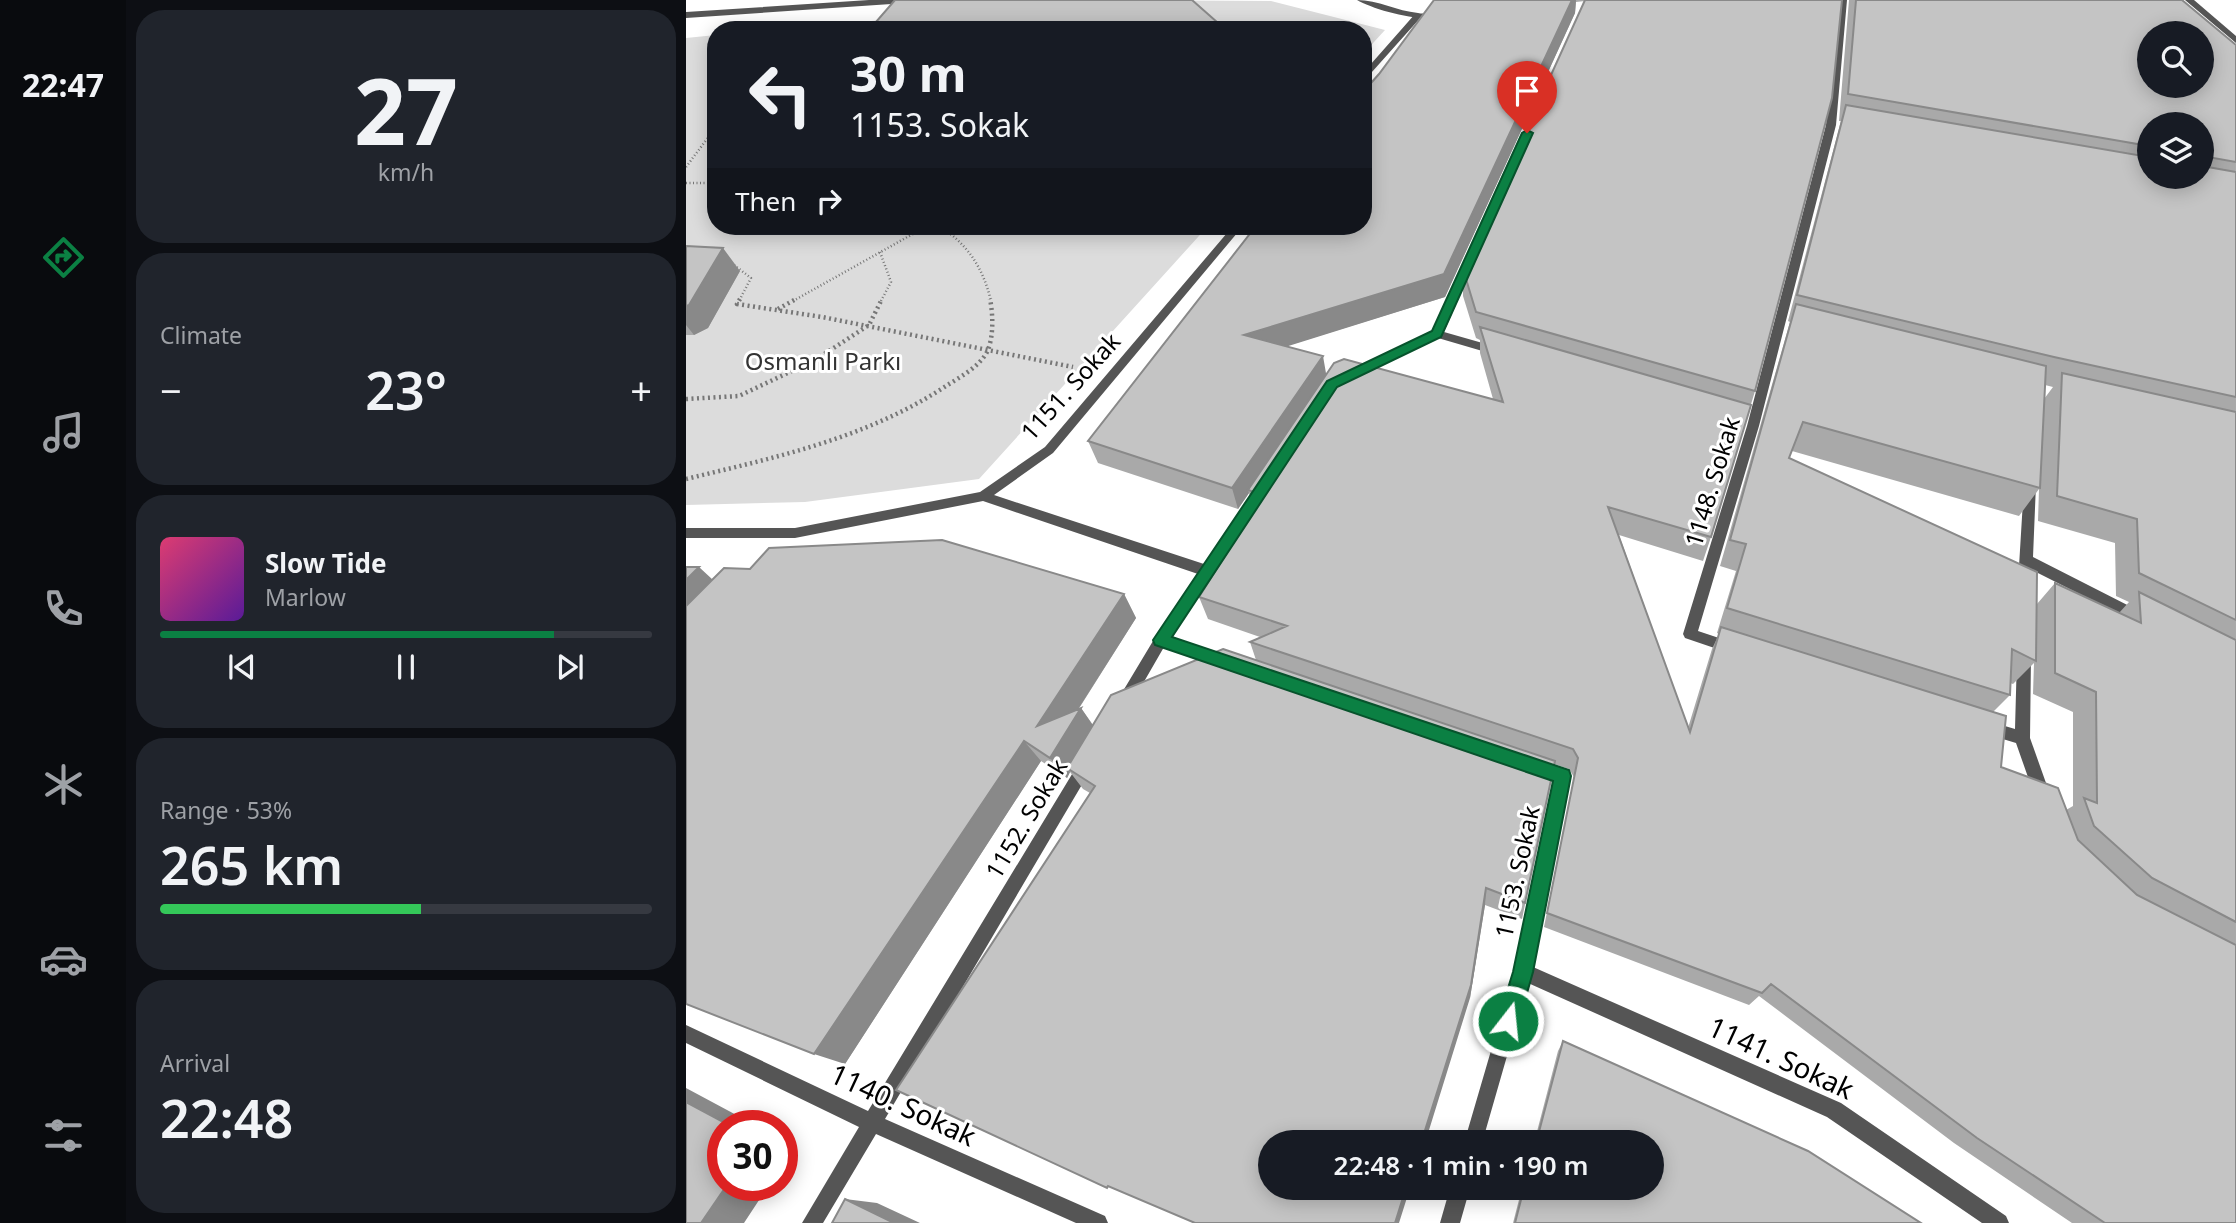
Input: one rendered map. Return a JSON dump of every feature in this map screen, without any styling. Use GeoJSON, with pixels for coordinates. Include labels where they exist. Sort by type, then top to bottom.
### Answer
{"type":"FeatureCollection","features":[{"type":"Feature","properties":{"kind":"street"},"geometry":{"type":"LineString","coordinates":[[686,15],[906,0]]}},
{"type":"Feature","properties":{"kind":"street"},"geometry":{"type":"LineString","coordinates":[[1361,0],[1418,16],[1458,15]]}},
{"type":"Feature","properties":{"kind":"street","name":"1148. Sokak"},"geometry":{"type":"LineString","coordinates":[[1743,651],[1690,634],[1746,424],[1779,325],[1838,127],[1843,0]]}},
{"type":"Feature","properties":{"kind":"street"},"geometry":{"type":"LineString","coordinates":[[2189,0],[2236,40]]}},
{"type":"Feature","properties":{"kind":"street"},"geometry":{"type":"LineString","coordinates":[[1372,69],[1418,16]]}},
{"type":"Feature","properties":{"kind":"street","name":"1151. Sokak"},"geometry":{"type":"LineString","coordinates":[[686,533],[795,533],[983,496],[1049,450],[1230,235]]}},
{"type":"Feature","properties":{"kind":"street"},"geometry":{"type":"LineString","coordinates":[[1344,378],[1437,334],[1476,246]]}},
{"type":"Feature","properties":{"kind":"street"},"geometry":{"type":"LineString","coordinates":[[1779,325],[1792,329]]}},
{"type":"Feature","properties":{"kind":"street"},"geometry":{"type":"LineString","coordinates":[[1437,334],[1503,353]]}},
{"type":"Feature","properties":{"kind":"street"},"geometry":{"type":"LineString","coordinates":[[2025,601],[2031,468]]}},
{"type":"Feature","properties":{"kind":"street"},"geometry":{"type":"LineString","coordinates":[[1119,711],[1161,640],[1273,472]]}},
{"type":"Feature","properties":{"kind":"street"},"geometry":{"type":"LineString","coordinates":[[983,496],[1207,571]]}},
{"type":"Feature","properties":{"kind":"street"},"geometry":{"type":"LineString","coordinates":[[777,552],[795,533]]}},
{"type":"Feature","properties":{"kind":"street"},"geometry":{"type":"LineString","coordinates":[[2026,560],[2149,622]]}},
{"type":"Feature","properties":{"kind":"street"},"geometry":{"type":"LineString","coordinates":[[1161,640],[1239,666]]}},
{"type":"Feature","properties":{"kind":"street"},"geometry":{"type":"LineString","coordinates":[[2024,642],[2022,738],[2048,812]]}},
{"type":"Feature","properties":{"kind":"street"},"geometry":{"type":"LineString","coordinates":[[1969,722],[2022,738]]}},
{"type":"Feature","properties":{"kind":"street","name":"1152. Sokak"},"geometry":{"type":"LineString","coordinates":[[812,1223],[1090,758]]}},
{"type":"Feature","properties":{"kind":"street","name":"1153. Sokak"},"geometry":{"type":"LineString","coordinates":[[1477,1130],[1523,972],[1563,776],[1524,763]]}},
{"type":"Feature","properties":{"kind":"street","name":"1141. Sokak"},"geometry":{"type":"LineString","coordinates":[[1523,972],[1834,1110],[1999,1223]]}},
{"type":"Feature","properties":{"kind":"street","name":"1140. Sokak"},"geometry":{"type":"LineString","coordinates":[[686,1034],[872,1122],[1098,1223]]}},
{"type":"Feature","properties":{"kind":"street"},"geometry":{"type":"LineString","coordinates":[[1450,1223],[1457,1200]]}},
{"type":"Feature","properties":{"kind":"path"},"geometry":{"type":"LineString","coordinates":[[686,167],[707,139]]}},
{"type":"Feature","properties":{"kind":"path"},"geometry":{"type":"LineString","coordinates":[[686,183],[707,183]]}},
{"type":"Feature","properties":{"kind":"path"},"geometry":{"type":"LineString","coordinates":[[777,309],[911,235]]}},
{"type":"Feature","properties":{"kind":"path"},"geometry":{"type":"LineString","coordinates":[[686,480],[856,435],[922,404],[959,378],[987,352],[993,310],[986,275],[955,235]]}},
{"type":"Feature","properties":{"kind":"path"},"geometry":{"type":"LineString","coordinates":[[686,400],[739,396],[815,360],[869,325],[891,282],[880,252]]}},
{"type":"Feature","properties":{"kind":"path"},"geometry":{"type":"LineString","coordinates":[[729,261],[751,278],[737,304],[869,325],[987,352],[1112,374]]}},
{"type":"Feature","properties":{"kind":"green space"},"geometry":{"type":"Polygon","coordinates":[[[1101,0],[1271,1],[1350,21],[872,21],[1101,0]]]}},
{"type":"Feature","properties":{"kind":"green space"},"geometry":{"type":"Polygon","coordinates":[[[1372,27],[1385,30],[1372,44],[1372,27]]]}},
{"type":"Feature","properties":{"kind":"green space","name":"Osmanlı Parkı"},"geometry":{"type":"Polygon","coordinates":[[[707,36],[707,235],[1200,235],[979,479],[805,502],[686,505],[686,38],[707,36]]]}},
{"type":"Feature","properties":{"kind":"building"},"geometry":{"type":"Polygon","coordinates":[[[895,0],[1192,0],[1216,21],[877,21],[895,0]]]}},
{"type":"Feature","properties":{"kind":"building"},"geometry":{"type":"Polygon","coordinates":[[[1434,0],[1572,0],[1444,274],[1244,335],[1323,356],[1232,488],[1088,441],[1249,235],[1372,235],[1372,82],[1434,0]]]}},
{"type":"Feature","properties":{"kind":"building"},"geometry":{"type":"Polygon","coordinates":[[[1585,0],[1842,0],[1832,98],[1755,391],[1476,312],[1463,269],[1585,0]]]}},
{"type":"Feature","properties":{"kind":"building"},"geometry":{"type":"Polygon","coordinates":[[[1856,0],[2182,0],[2207,21],[2137,21],[2137,98],[2214,98],[2214,27],[2236,45],[2236,162],[2214,158],[2214,112],[2137,112],[2137,144],[1848,94],[1856,0]]]}},
{"type":"Feature","properties":{"kind":"building"},"geometry":{"type":"Polygon","coordinates":[[[1846,105],[2137,155],[2137,189],[2214,189],[2214,168],[2236,172],[2236,397],[2054,357],[1797,295],[1846,105]]]}},
{"type":"Feature","properties":{"kind":"building"},"geometry":{"type":"Polygon","coordinates":[[[686,246],[723,248],[686,306],[686,246]]]}},
{"type":"Feature","properties":{"kind":"building"},"geometry":{"type":"Polygon","coordinates":[[[1796,304],[2046,366],[2040,488],[1803,422],[1789,458],[2037,572],[2036,661],[2012,649],[2010,695],[1727,608],[1746,544],[1730,540],[1796,304]]]}},
{"type":"Feature","properties":{"kind":"building"},"geometry":{"type":"Polygon","coordinates":[[[1480,327],[1751,405],[1711,537],[1608,507],[1690,732],[1721,627],[2006,716],[2001,767],[2058,788],[2078,840],[2137,895],[2236,945],[2236,1223],[2105,1223],[1977,1138],[1771,984],[1762,993],[1547,913],[1578,758],[1573,749],[1250,642],[1287,626],[1199,597],[1263,495],[1248,490],[1334,363],[1344,359],[1503,402],[1480,327]]]}},
{"type":"Feature","properties":{"kind":"building"},"geometry":{"type":"Polygon","coordinates":[[[2062,373],[2236,412],[2236,620],[2139,573],[2137,519],[2057,496],[2062,373]]]}},
{"type":"Feature","properties":{"kind":"building"},"geometry":{"type":"Polygon","coordinates":[[[942,540],[1124,594],[1037,726],[1081,708],[1050,758],[1024,741],[814,1054],[686,1004],[686,606],[724,568],[750,569],[769,548],[942,540]]]}},
{"type":"Feature","properties":{"kind":"building"},"geometry":{"type":"Polygon","coordinates":[[[686,567],[699,567],[686,580],[686,567]]]}},
{"type":"Feature","properties":{"kind":"building"},"geometry":{"type":"Polygon","coordinates":[[[2055,583],[2141,623],[2139,592],[2236,640],[2236,922],[2152,878],[2094,826],[2084,798],[2097,803],[2096,692],[2055,673],[2055,583]]]}},
{"type":"Feature","properties":{"kind":"building"},"geometry":{"type":"Polygon","coordinates":[[[1223,649],[1555,761],[1525,903],[1486,888],[1471,985],[1425,1130],[1258,1130],[1258,1200],[1402,1200],[1395,1223],[1195,1223],[1108,1186],[1107,1188],[896,1090],[1095,786],[1067,768],[1111,695],[1223,649]]]}},
{"type":"Feature","properties":{"kind":"building"},"geometry":{"type":"Polygon","coordinates":[[[1563,1041],[1808,1151],[1921,1223],[1515,1223],[1521,1200],[1664,1200],[1664,1130],[1539,1130],[1563,1041]]]}},
{"type":"Feature","properties":{"kind":"building"},"geometry":{"type":"Polygon","coordinates":[[[686,1102],[707,1113],[707,1201],[716,1201],[701,1223],[686,1223],[686,1102]]]}},
{"type":"Feature","properties":{"kind":"building"},"geometry":{"type":"Polygon","coordinates":[[[845,1199],[894,1223],[832,1223],[845,1199]]]}},
{"type":"Feature","properties":{"kind":"route"},"geometry":{"type":"LineString","coordinates":[[1508,1021],[1523,972],[1563,776],[1161,640],[1332,384],[1437,334],[1527,133]]}}]}
